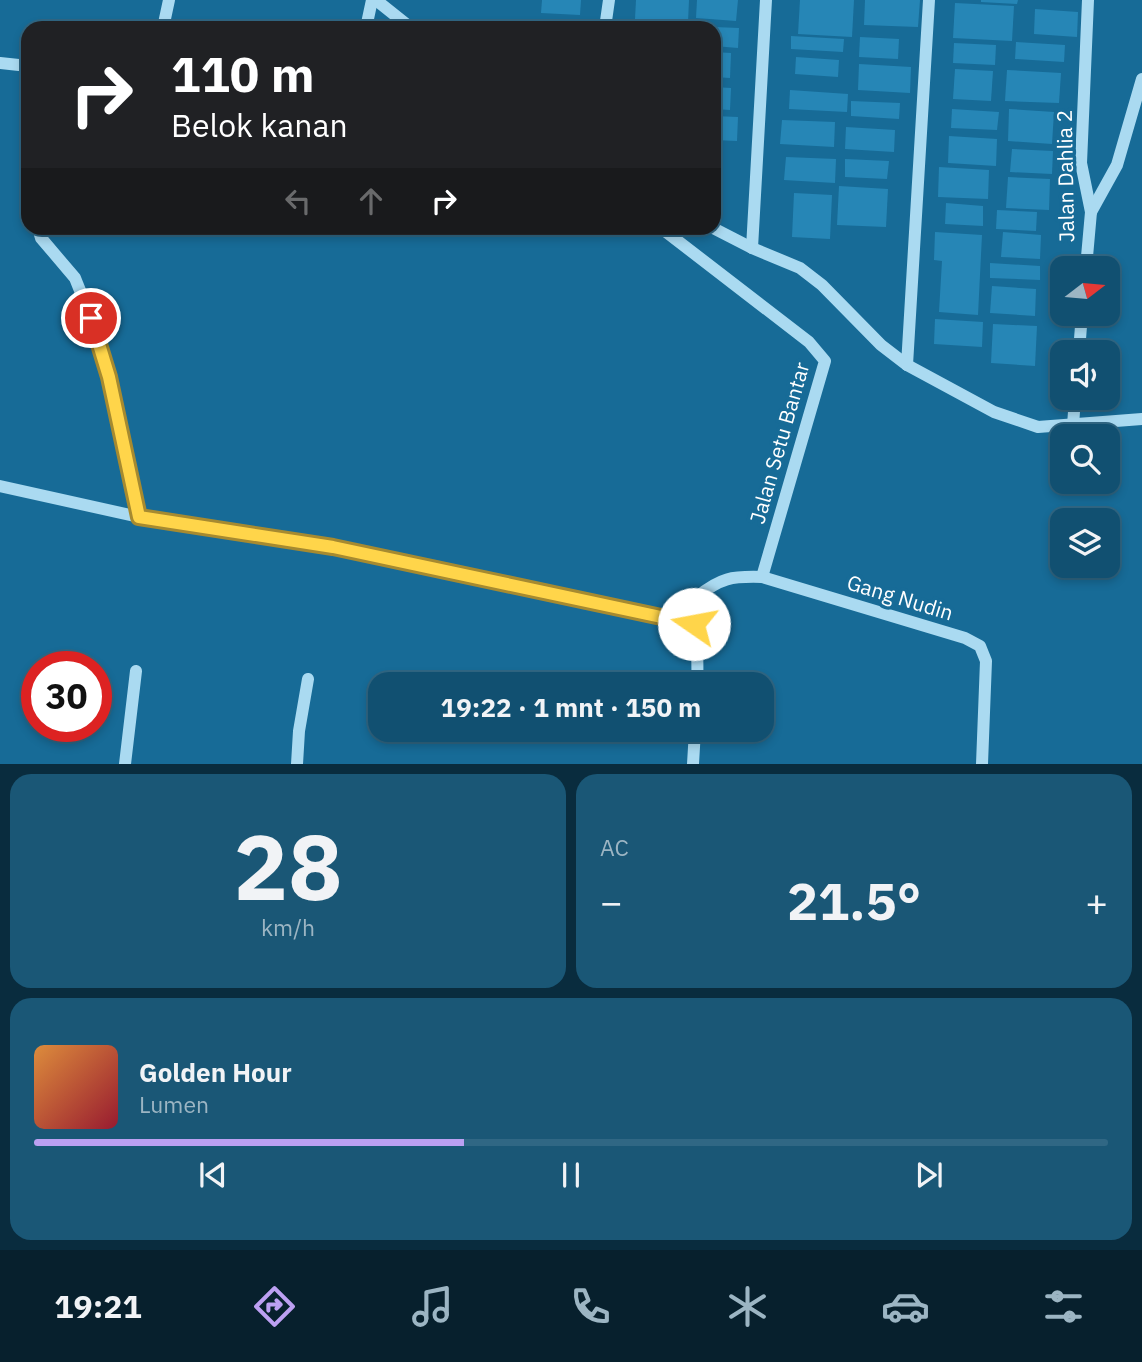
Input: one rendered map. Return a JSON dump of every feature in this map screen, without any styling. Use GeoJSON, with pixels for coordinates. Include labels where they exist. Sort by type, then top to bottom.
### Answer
{"type":"FeatureCollection","features":[{"type":"Feature","properties":{"kind":"street"},"geometry":{"type":"LineString","coordinates":[[164,21],[169,0]]}},
{"type":"Feature","properties":{"kind":"street"},"geometry":{"type":"LineString","coordinates":[[368,21],[374,0],[402,21]]}},
{"type":"Feature","properties":{"kind":"street"},"geometry":{"type":"LineString","coordinates":[[607,21],[609,0]]}},
{"type":"Feature","properties":{"kind":"street"},"geometry":{"type":"LineString","coordinates":[[752,248],[766,0]]}},
{"type":"Feature","properties":{"kind":"street"},"geometry":{"type":"LineString","coordinates":[[907,365],[929,0]]}},
{"type":"Feature","properties":{"kind":"street","name":"Jalan Dahlia 2"},"geometry":{"type":"LineString","coordinates":[[1087,256],[1091,212],[1081,163],[1088,0]]}},
{"type":"Feature","properties":{"kind":"street"},"geometry":{"type":"LineString","coordinates":[[0,63],[21,65]]}},
{"type":"Feature","properties":{"kind":"street"},"geometry":{"type":"LineString","coordinates":[[1091,212],[1117,165],[1142,79]]}},
{"type":"Feature","properties":{"kind":"street"},"geometry":{"type":"LineString","coordinates":[[721,232],[800,268],[822,285],[881,345],[907,365],[994,412],[1038,427],[1050,427]]}},
{"type":"Feature","properties":{"kind":"street"},"geometry":{"type":"LineString","coordinates":[[40,235],[75,278],[91,318],[109,377],[139,517]]}},
{"type":"Feature","properties":{"kind":"street","name":"Jalan Setu Bantar"},"geometry":{"type":"LineString","coordinates":[[670,235],[809,342],[825,360],[762,577]]}},
{"type":"Feature","properties":{"kind":"street"},"geometry":{"type":"LineString","coordinates":[[1093,424],[1142,419]]}},
{"type":"Feature","properties":{"kind":"street"},"geometry":{"type":"LineString","coordinates":[[0,486],[139,517],[333,547],[694,624],[699,659],[698,672]]}},
{"type":"Feature","properties":{"kind":"street","name":"Gang Nudin"},"geometry":{"type":"LineString","coordinates":[[694,624],[697,597],[713,583],[734,576],[762,577],[965,638],[980,646],[986,661],[982,764]]}},
{"type":"Feature","properties":{"kind":"street"},"geometry":{"type":"LineString","coordinates":[[125,764],[136,670]]}},
{"type":"Feature","properties":{"kind":"street"},"geometry":{"type":"LineString","coordinates":[[297,764],[299,731],[308,679]]}},
{"type":"Feature","properties":{"kind":"street"},"geometry":{"type":"LineString","coordinates":[[693,764],[694,742]]}},
{"type":"Feature","properties":{"kind":"building"},"geometry":{"type":"Polygon","coordinates":[[[542,0],[581,0],[580,15],[541,13],[542,0]]]}},
{"type":"Feature","properties":{"kind":"building"},"geometry":{"type":"Polygon","coordinates":[[[636,0],[689,0],[688,21],[635,19],[636,0]]]}},
{"type":"Feature","properties":{"kind":"building"},"geometry":{"type":"Polygon","coordinates":[[[697,0],[738,0],[736,21],[696,18],[697,0]]]}},
{"type":"Feature","properties":{"kind":"building"},"geometry":{"type":"Polygon","coordinates":[[[800,0],[854,0],[852,37],[798,34],[800,0]]]}},
{"type":"Feature","properties":{"kind":"building"},"geometry":{"type":"Polygon","coordinates":[[[865,0],[920,0],[918,27],[864,25],[865,0]]]}},
{"type":"Feature","properties":{"kind":"building"},"geometry":{"type":"Polygon","coordinates":[[[981,0],[1018,0],[1017,4],[981,0]]]}},
{"type":"Feature","properties":{"kind":"building"},"geometry":{"type":"Polygon","coordinates":[[[955,3],[1014,6],[1012,41],[953,38],[955,3]]]}},
{"type":"Feature","properties":{"kind":"building"},"geometry":{"type":"Polygon","coordinates":[[[1035,9],[1078,12],[1077,37],[1034,34],[1035,9]]]}},
{"type":"Feature","properties":{"kind":"building"},"geometry":{"type":"Polygon","coordinates":[[[721,27],[739,28],[738,48],[721,47],[721,27]]]}},
{"type":"Feature","properties":{"kind":"building"},"geometry":{"type":"Polygon","coordinates":[[[791,36],[844,39],[843,52],[791,49],[791,36]]]}},
{"type":"Feature","properties":{"kind":"building"},"geometry":{"type":"Polygon","coordinates":[[[860,37],[899,39],[898,59],[859,57],[860,37]]]}},
{"type":"Feature","properties":{"kind":"building"},"geometry":{"type":"Polygon","coordinates":[[[1016,42],[1065,45],[1064,62],[1015,59],[1016,42]]]}},
{"type":"Feature","properties":{"kind":"building"},"geometry":{"type":"Polygon","coordinates":[[[954,43],[996,45],[995,65],[953,63],[954,43]]]}},
{"type":"Feature","properties":{"kind":"building"},"geometry":{"type":"Polygon","coordinates":[[[721,52],[731,53],[730,78],[721,77],[721,52]]]}},
{"type":"Feature","properties":{"kind":"building"},"geometry":{"type":"Polygon","coordinates":[[[796,57],[839,60],[838,77],[795,74],[796,57]]]}},
{"type":"Feature","properties":{"kind":"building"},"geometry":{"type":"Polygon","coordinates":[[[859,64],[911,67],[910,93],[858,90],[859,64]]]}},
{"type":"Feature","properties":{"kind":"building"},"geometry":{"type":"Polygon","coordinates":[[[955,69],[993,71],[991,101],[953,99],[955,69]]]}},
{"type":"Feature","properties":{"kind":"building"},"geometry":{"type":"Polygon","coordinates":[[[1007,70],[1061,73],[1059,103],[1005,101],[1007,70]]]}},
{"type":"Feature","properties":{"kind":"building"},"geometry":{"type":"Polygon","coordinates":[[[721,87],[731,88],[730,110],[721,109],[721,87]]]}},
{"type":"Feature","properties":{"kind":"building"},"geometry":{"type":"Polygon","coordinates":[[[790,90],[848,94],[847,112],[789,109],[790,90]]]}},
{"type":"Feature","properties":{"kind":"building"},"geometry":{"type":"Polygon","coordinates":[[[851,101],[900,103],[899,119],[851,116],[851,101]]]}},
{"type":"Feature","properties":{"kind":"building"},"geometry":{"type":"Polygon","coordinates":[[[952,109],[999,112],[997,130],[951,128],[952,109]]]}},
{"type":"Feature","properties":{"kind":"building"},"geometry":{"type":"Polygon","coordinates":[[[1009,109],[1054,112],[1052,144],[1008,141],[1009,109]]]}},
{"type":"Feature","properties":{"kind":"building"},"geometry":{"type":"Polygon","coordinates":[[[721,116],[738,117],[737,141],[721,140],[721,116]]]}},
{"type":"Feature","properties":{"kind":"building"},"geometry":{"type":"Polygon","coordinates":[[[782,120],[835,122],[834,147],[780,144],[782,120]]]}},
{"type":"Feature","properties":{"kind":"building"},"geometry":{"type":"Polygon","coordinates":[[[846,127],[895,130],[894,152],[845,149],[846,127]]]}},
{"type":"Feature","properties":{"kind":"building"},"geometry":{"type":"Polygon","coordinates":[[[949,136],[997,139],[996,166],[948,163],[949,136]]]}},
{"type":"Feature","properties":{"kind":"building"},"geometry":{"type":"Polygon","coordinates":[[[1012,149],[1053,151],[1052,174],[1010,172],[1012,149]]]}},
{"type":"Feature","properties":{"kind":"building"},"geometry":{"type":"Polygon","coordinates":[[[786,157],[836,159],[835,183],[784,180],[786,157]]]}},
{"type":"Feature","properties":{"kind":"building"},"geometry":{"type":"Polygon","coordinates":[[[845,159],[889,161],[887,179],[845,177],[845,159]]]}},
{"type":"Feature","properties":{"kind":"building"},"geometry":{"type":"Polygon","coordinates":[[[939,167],[989,170],[988,199],[938,197],[939,167]]]}},
{"type":"Feature","properties":{"kind":"building"},"geometry":{"type":"Polygon","coordinates":[[[1008,177],[1050,179],[1049,210],[1006,208],[1008,177]]]}},
{"type":"Feature","properties":{"kind":"building"},"geometry":{"type":"Polygon","coordinates":[[[839,186],[888,189],[886,227],[837,225],[839,186]]]}},
{"type":"Feature","properties":{"kind":"building"},"geometry":{"type":"Polygon","coordinates":[[[794,193],[832,195],[830,239],[792,237],[794,193]]]}},
{"type":"Feature","properties":{"kind":"building"},"geometry":{"type":"Polygon","coordinates":[[[946,203],[983,206],[983,226],[945,224],[946,203]]]}},
{"type":"Feature","properties":{"kind":"building"},"geometry":{"type":"Polygon","coordinates":[[[997,210],[1037,212],[1036,231],[996,229],[997,210]]]}},
{"type":"Feature","properties":{"kind":"building"},"geometry":{"type":"Polygon","coordinates":[[[935,232],[982,235],[978,315],[939,312],[942,261],[934,260],[935,232]]]}},
{"type":"Feature","properties":{"kind":"building"},"geometry":{"type":"Polygon","coordinates":[[[1003,232],[1041,235],[1040,259],[1001,257],[1003,232]]]}},
{"type":"Feature","properties":{"kind":"building"},"geometry":{"type":"Polygon","coordinates":[[[990,263],[1040,266],[1040,280],[990,278],[990,263]]]}},
{"type":"Feature","properties":{"kind":"building"},"geometry":{"type":"Polygon","coordinates":[[[992,286],[1036,289],[1035,316],[990,313],[992,286]]]}},
{"type":"Feature","properties":{"kind":"building"},"geometry":{"type":"Polygon","coordinates":[[[935,319],[983,322],[982,347],[934,344],[935,319]]]}},
{"type":"Feature","properties":{"kind":"building"},"geometry":{"type":"Polygon","coordinates":[[[993,324],[1037,326],[1035,366],[991,363],[993,324]]]}},
{"type":"Feature","properties":{"kind":"route"},"geometry":{"type":"LineString","coordinates":[[91,318],[109,377],[139,517],[333,547],[694,624]]}}]}
